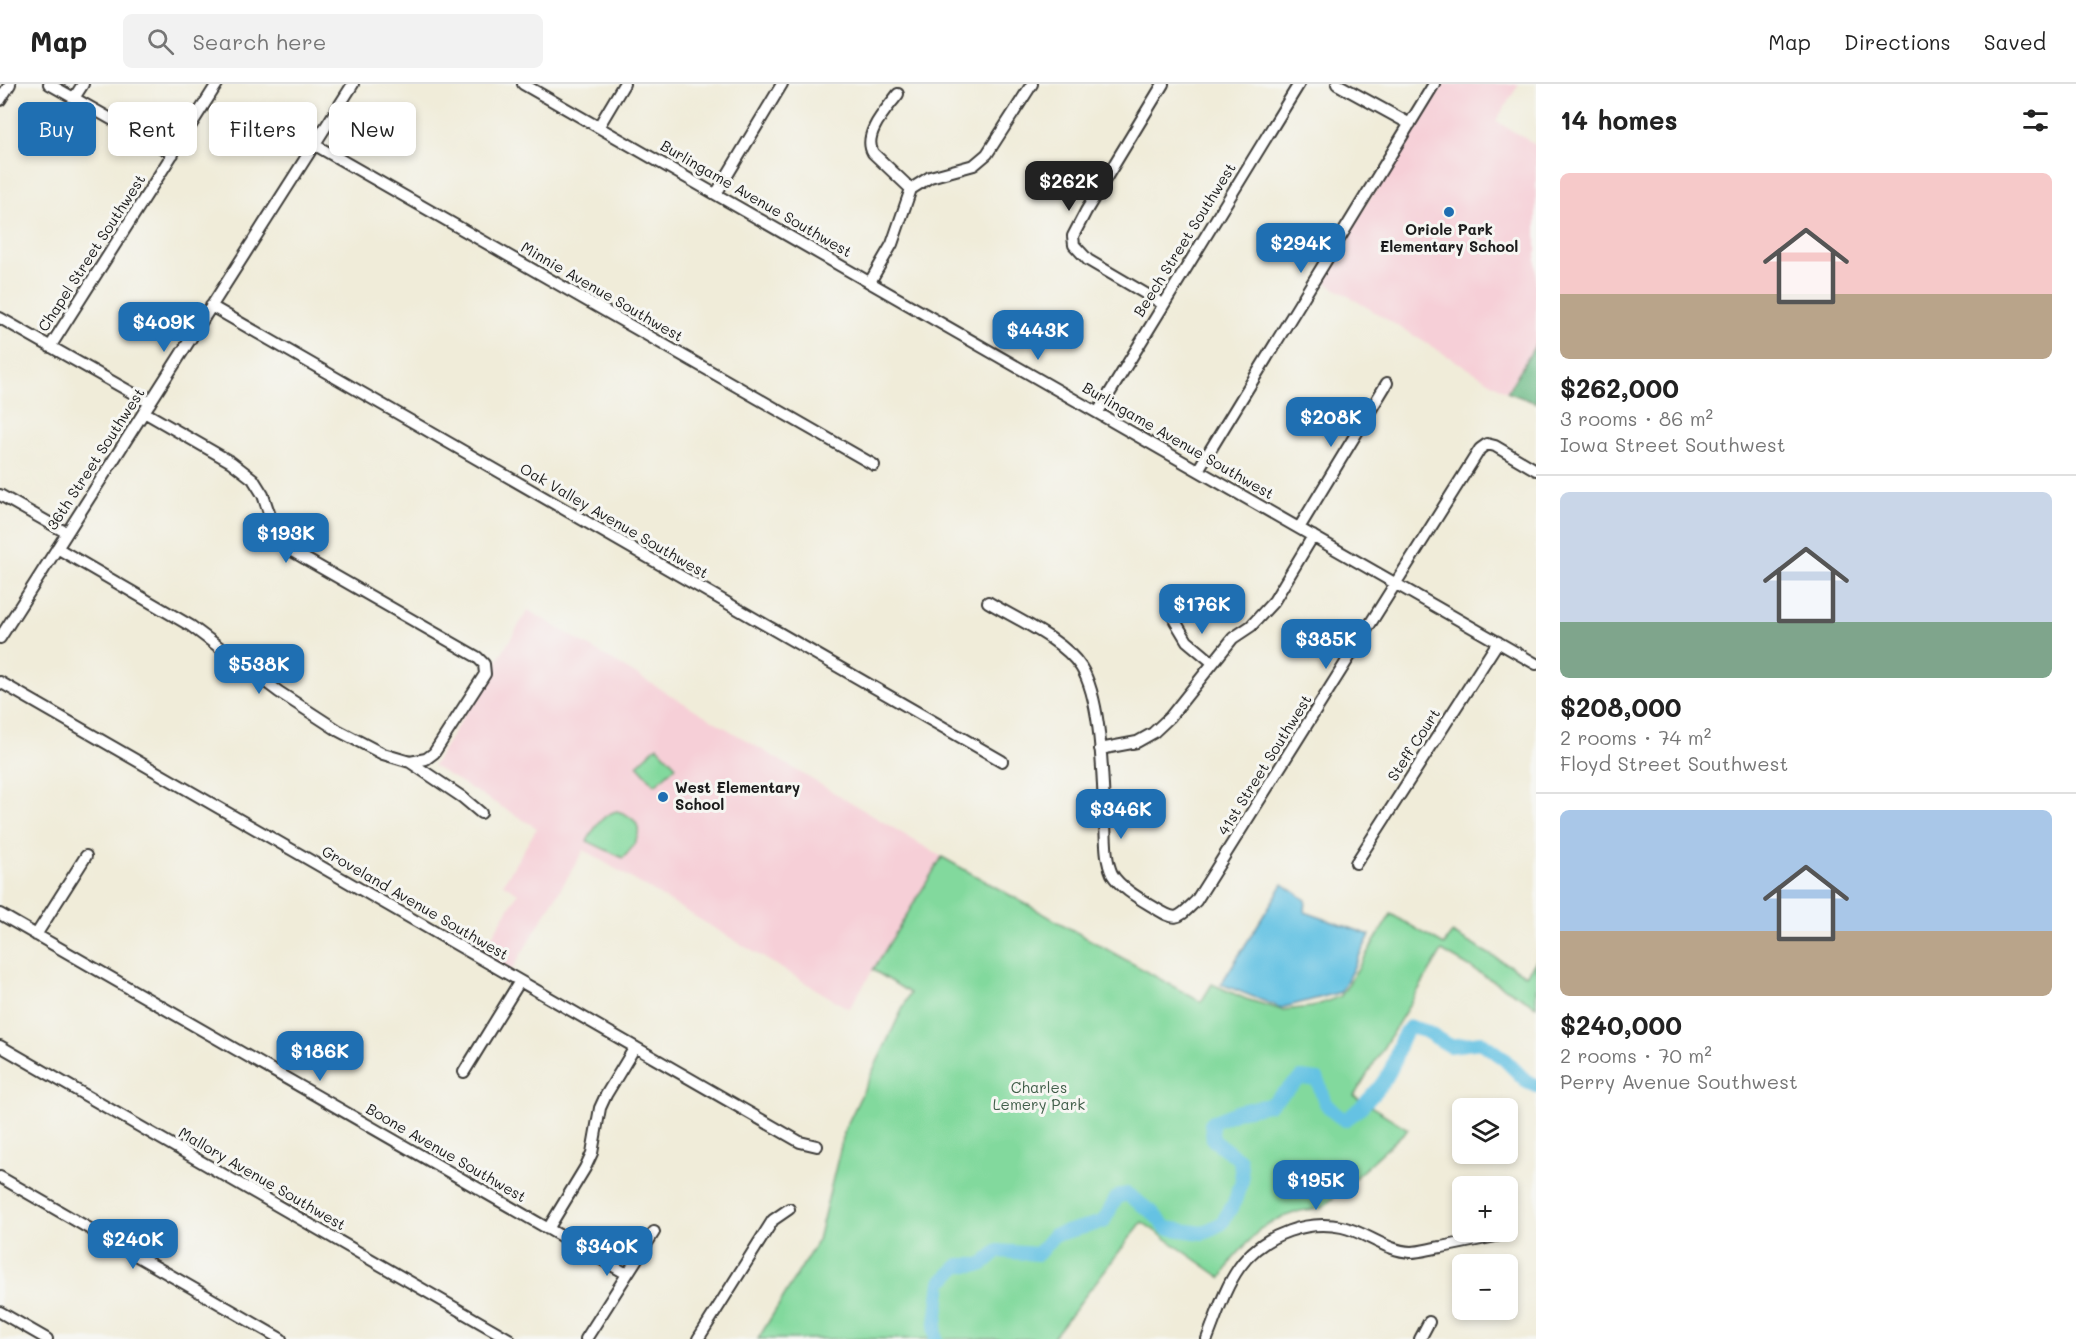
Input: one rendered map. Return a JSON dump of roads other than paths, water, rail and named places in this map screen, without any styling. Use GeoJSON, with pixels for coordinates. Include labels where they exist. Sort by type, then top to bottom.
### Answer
{"type":"FeatureCollection","features":[{"type":"Feature","properties":{"kind":"street"},"geometry":{"type":"LineString","coordinates":[[0,100],[10,84]]}},
{"type":"Feature","properties":{"kind":"street"},"geometry":{"type":"LineString","coordinates":[[49,84],[108,117]]}},
{"type":"Feature","properties":{"kind":"street"},"geometry":{"type":"LineString","coordinates":[[74,98],[83,84]]}},
{"type":"Feature","properties":{"kind":"street","name":"Chapel Street Southwest"},"geometry":{"type":"LineString","coordinates":[[197,116],[217,84]]}},
{"type":"Feature","properties":{"kind":"street","name":"36th Street Southwest"},"geometry":{"type":"LineString","coordinates":[[317,142],[353,84]]}},
{"type":"Feature","properties":{"kind":"street","name":"Burlingame Avenue Southwest"},"geometry":{"type":"LineString","coordinates":[[523,84],[1536,664]]}},
{"type":"Feature","properties":{"kind":"street"},"geometry":{"type":"LineString","coordinates":[[599,126],[624,84]]}},
{"type":"Feature","properties":{"kind":"street"},"geometry":{"type":"LineString","coordinates":[[716,194],[782,84]]}},
{"type":"Feature","properties":{"kind":"street"},"geometry":{"type":"LineString","coordinates":[[870,282],[892,244],[911,189],[930,177],[974,165],[987,154],[1032,84]]}},
{"type":"Feature","properties":{"kind":"street"},"geometry":{"type":"LineString","coordinates":[[1163,84],[1073,236],[1074,245],[1088,260],[1163,304]]}},
{"type":"Feature","properties":{"kind":"street","name":"Beech Street Southwest"},"geometry":{"type":"LineString","coordinates":[[1098,412],[1299,84]]}},
{"type":"Feature","properties":{"kind":"street"},"geometry":{"type":"LineString","coordinates":[[1337,84],[1410,124]]}},
{"type":"Feature","properties":{"kind":"street"},"geometry":{"type":"LineString","coordinates":[[1198,470],[1434,84]]}},
{"type":"Feature","properties":{"kind":"street"},"geometry":{"type":"LineString","coordinates":[[898,94],[872,132],[870,148],[911,189]]}},
{"type":"Feature","properties":{"kind":"street","name":"Minnie Avenue Southwest"},"geometry":{"type":"LineString","coordinates":[[317,146],[874,465]]}},
{"type":"Feature","properties":{"kind":"street","name":"Chapel Street Southwest"},"geometry":{"type":"LineString","coordinates":[[50,347],[172,156]]}},
{"type":"Feature","properties":{"kind":"street","name":"36th Street Southwest"},"geometry":{"type":"LineString","coordinates":[[0,638],[308,156]]}},
{"type":"Feature","properties":{"kind":"street","name":"Oak Valley Avenue Southwest"},"geometry":{"type":"LineString","coordinates":[[211,306],[1002,761]]}},
{"type":"Feature","properties":{"kind":"street"},"geometry":{"type":"LineString","coordinates":[[0,318],[147,407],[254,479],[263,495],[277,537],[290,550],[477,657],[484,664],[485,674],[434,753],[426,759],[410,762]]}},
{"type":"Feature","properties":{"kind":"street"},"geometry":{"type":"LineString","coordinates":[[1299,528],[1387,384]]}},
{"type":"Feature","properties":{"kind":"street","name":"41st Street Southwest"},"geometry":{"type":"LineString","coordinates":[[1100,749],[1107,855],[1113,875],[1134,896],[1171,918],[1180,916],[1196,901],[1480,449],[1487,444],[1495,446],[1536,470]]}},
{"type":"Feature","properties":{"kind":"street"},"geometry":{"type":"LineString","coordinates":[[0,495],[67,533]]}},
{"type":"Feature","properties":{"kind":"street"},"geometry":{"type":"LineString","coordinates":[[988,602],[1057,642],[1081,666],[1094,700],[1100,749],[1137,742],[1153,733],[1170,717],[1233,638],[1251,626],[1274,601],[1313,536]]}},
{"type":"Feature","properties":{"kind":"street"},"geometry":{"type":"LineString","coordinates":[[57,548],[190,626],[279,692],[339,731],[383,754],[410,762],[462,797],[481,813]]}},
{"type":"Feature","properties":{"kind":"street"},"geometry":{"type":"LineString","coordinates":[[1174,621],[1187,641],[1212,662]]}},
{"type":"Feature","properties":{"kind":"street","name":"Steff Court"},"geometry":{"type":"LineString","coordinates":[[1356,863],[1498,642]]}},
{"type":"Feature","properties":{"kind":"street","name":"Groveland Avenue Southwest"},"geometry":{"type":"LineString","coordinates":[[0,682],[800,1142],[817,1146]]}},
{"type":"Feature","properties":{"kind":"street"},"geometry":{"type":"LineString","coordinates":[[36,935],[86,856]]}},
{"type":"Feature","properties":{"kind":"street","name":"Boone Avenue Southwest"},"geometry":{"type":"LineString","coordinates":[[0,914],[627,1274]]}},
{"type":"Feature","properties":{"kind":"street"},"geometry":{"type":"LineString","coordinates":[[464,1072],[520,981]]}},
{"type":"Feature","properties":{"kind":"street","name":"Mallory Avenue Southwest"},"geometry":{"type":"LineString","coordinates":[[0,1046],[509,1339]]}},
{"type":"Feature","properties":{"kind":"street"},"geometry":{"type":"LineString","coordinates":[[548,1229],[585,1168],[592,1153],[600,1108],[635,1047]]}},
{"type":"Feature","properties":{"kind":"street"},"geometry":{"type":"LineString","coordinates":[[0,1177],[281,1339]]}},
{"type":"Feature","properties":{"kind":"street"},"geometry":{"type":"LineString","coordinates":[[698,1339],[773,1220],[789,1209]]}},
{"type":"Feature","properties":{"kind":"street"},"geometry":{"type":"LineString","coordinates":[[1206,1339],[1223,1293],[1238,1266],[1255,1249],[1273,1237],[1305,1225],[1342,1227],[1397,1250],[1412,1252],[1464,1242]]}},
{"type":"Feature","properties":{"kind":"street"},"geometry":{"type":"LineString","coordinates":[[585,1339],[654,1232]]}},
{"type":"Feature","properties":{"kind":"street"},"geometry":{"type":"LineString","coordinates":[[0,1312],[46,1339]]}},
{"type":"Feature","properties":{"kind":"street"},"geometry":{"type":"LineString","coordinates":[[1420,1339],[1429,1322]]}},
{"type":"Feature","properties":{"kind":"water"},"geometry":{"type":"Polygon","coordinates":[[[1283,884],[1306,900],[1305,912],[1370,935],[1341,992],[1281,1008],[1221,984],[1283,884]]]}},
{"type":"Feature","properties":{"kind":"waterway"},"geometry":{"type":"LineString","coordinates":[[936,1339],[941,1282],[959,1265],[981,1265],[998,1251],[1038,1254],[1054,1235],[1103,1222],[1117,1197],[1127,1194],[1153,1213],[1166,1228],[1203,1233],[1222,1223],[1234,1203],[1242,1180],[1240,1160],[1213,1140],[1211,1123],[1239,1111],[1269,1105],[1301,1078],[1318,1080],[1326,1104],[1345,1120],[1382,1084],[1393,1065],[1400,1043],[1410,1027],[1425,1031],[1450,1046],[1481,1042],[1503,1058],[1527,1082],[1536,1086]]}},
{"type":"Feature","properties":{"kind":"place","name":"Oriole Park Elementary School"},"geometry":{"type":"Point","coordinates":[1449,212]}},
{"type":"Feature","properties":{"kind":"place","name":"West Elementary School"},"geometry":{"type":"Point","coordinates":[663,797]}},
{"type":"Feature","properties":{"kind":"park label","name":"Charles Lemery Park"},"geometry":{"type":"Point","coordinates":[1039,1096]}}]}
